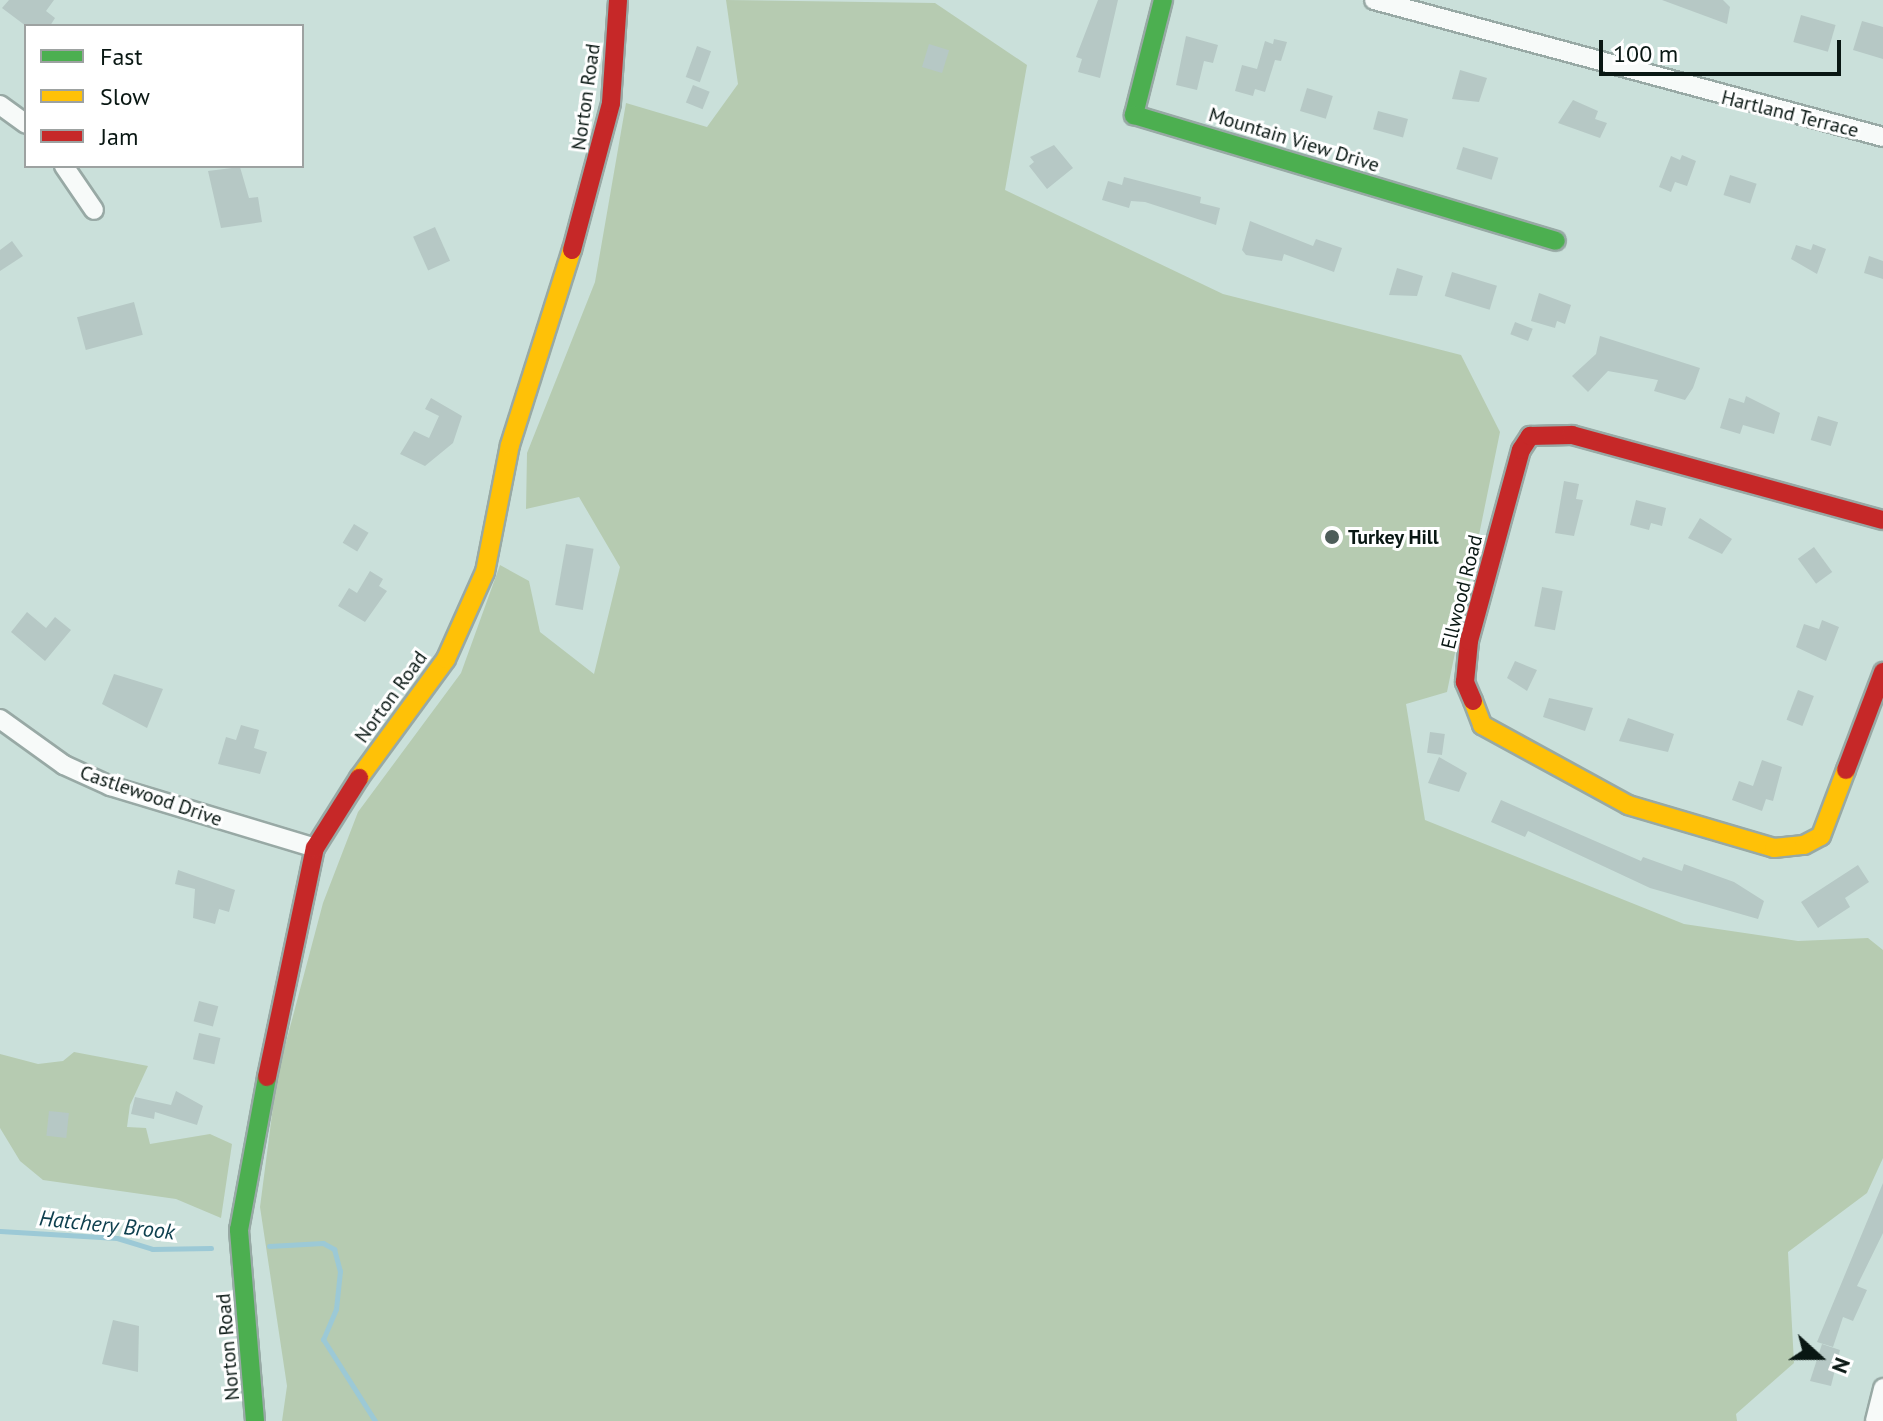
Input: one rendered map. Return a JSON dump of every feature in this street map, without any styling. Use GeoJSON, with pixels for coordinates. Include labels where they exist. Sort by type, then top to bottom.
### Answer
{"type":"FeatureCollection","features":[{"type":"Feature","properties":{"kind":"street","name":"Norton Road"},"geometry":{"type":"LineString","coordinates":[[255,1421],[239,1230],[243,1191],[315,848],[334,812],[446,659],[485,572],[510,445],[596,174],[611,103],[618,0]]}},
{"type":"Feature","properties":{"kind":"street","name":"Mountain View Drive"},"geometry":{"type":"LineString","coordinates":[[1163,0],[1134,115],[1556,241]]}},
{"type":"Feature","properties":{"kind":"street","name":"Hartland Terrace"},"geometry":{"type":"LineString","coordinates":[[1374,0],[1883,137]]}},
{"type":"Feature","properties":{"kind":"street"},"geometry":{"type":"LineString","coordinates":[[0,105],[24,123]]}},
{"type":"Feature","properties":{"kind":"street"},"geometry":{"type":"LineString","coordinates":[[65,168],[94,210]]}},
{"type":"Feature","properties":{"kind":"street","name":"Ellwood Road"},"geometry":{"type":"LineString","coordinates":[[1883,520],[1572,435],[1530,436],[1521,450],[1469,641],[1465,682],[1482,725],[1570,776],[1628,805],[1774,848],[1804,845],[1821,836],[1883,672]]}},
{"type":"Feature","properties":{"kind":"street","name":"Castlewood Drive"},"geometry":{"type":"LineString","coordinates":[[0,719],[64,765],[110,786],[315,848]]}},
{"type":"Feature","properties":{"kind":"street"},"geometry":{"type":"LineString","coordinates":[[1875,1421],[1883,1388]]}},
{"type":"Feature","properties":{"kind":"green space"},"geometry":{"type":"Polygon","coordinates":[[[726,0],[935,3],[1027,65],[1005,190],[1223,294],[1461,355],[1500,432],[1447,692],[1406,704],[1425,820],[1684,924],[1798,941],[1868,938],[1883,950],[1883,1158],[1867,1193],[1788,1252],[1794,1363],[1736,1414],[1737,1421],[282,1421],[287,1386],[260,1207],[277,1076],[323,903],[358,812],[461,673],[500,565],[529,581],[540,632],[594,674],[620,567],[579,497],[526,509],[527,453],[595,282],[626,103],[707,127],[738,84],[726,0]]]}},
{"type":"Feature","properties":{"kind":"green space"},"geometry":{"type":"Polygon","coordinates":[[[74,1052],[148,1066],[130,1105],[127,1127],[146,1128],[150,1144],[210,1134],[232,1144],[221,1218],[176,1199],[43,1180],[20,1161],[0,1128],[0,1054],[38,1064],[63,1061],[74,1052]]]}},
{"type":"Feature","properties":{"kind":"building"},"geometry":{"type":"Polygon","coordinates":[[[9,0],[54,0],[46,11],[55,18],[51,24],[24,24],[2,8],[9,0]]]}},
{"type":"Feature","properties":{"kind":"building"},"geometry":{"type":"Polygon","coordinates":[[[1098,0],[1118,0],[1100,78],[1078,72],[1082,59],[1076,57],[1098,0]]]}},
{"type":"Feature","properties":{"kind":"building"},"geometry":{"type":"Polygon","coordinates":[[[1662,0],[1723,0],[1730,7],[1727,24],[1662,0]]]}},
{"type":"Feature","properties":{"kind":"building"},"geometry":{"type":"Polygon","coordinates":[[[1801,15],[1836,25],[1828,52],[1793,42],[1801,15]]]}},
{"type":"Feature","properties":{"kind":"building"},"geometry":{"type":"Polygon","coordinates":[[[1862,21],[1883,27],[1883,59],[1853,50],[1862,21]]]}},
{"type":"Feature","properties":{"kind":"building"},"geometry":{"type":"Polygon","coordinates":[[[1186,36],[1218,45],[1213,63],[1204,61],[1197,90],[1176,85],[1186,36]]]}},
{"type":"Feature","properties":{"kind":"building"},"geometry":{"type":"Polygon","coordinates":[[[1274,39],[1287,42],[1281,61],[1275,60],[1265,92],[1255,89],[1253,96],[1235,91],[1242,65],[1257,69],[1265,41],[1273,44],[1274,39]]]}},
{"type":"Feature","properties":{"kind":"building"},"geometry":{"type":"Polygon","coordinates":[[[929,44],[949,50],[942,73],[922,67],[929,44]]]}},
{"type":"Feature","properties":{"kind":"building"},"geometry":{"type":"Polygon","coordinates":[[[697,46],[711,51],[700,82],[686,77],[697,46]]]}},
{"type":"Feature","properties":{"kind":"building"},"geometry":{"type":"Polygon","coordinates":[[[1460,70],[1487,78],[1479,102],[1452,99],[1460,70]]]}},
{"type":"Feature","properties":{"kind":"building"},"geometry":{"type":"Polygon","coordinates":[[[693,85],[710,92],[703,109],[686,103],[693,85]]]}},
{"type":"Feature","properties":{"kind":"building"},"geometry":{"type":"Polygon","coordinates":[[[1307,88],[1333,96],[1326,119],[1300,111],[1307,88]]]}},
{"type":"Feature","properties":{"kind":"building"},"geometry":{"type":"Polygon","coordinates":[[[1573,100],[1598,111],[1595,119],[1607,123],[1600,138],[1558,123],[1573,100]]]}},
{"type":"Feature","properties":{"kind":"building"},"geometry":{"type":"Polygon","coordinates":[[[1378,111],[1408,119],[1403,137],[1373,129],[1378,111]]]}},
{"type":"Feature","properties":{"kind":"building"},"geometry":{"type":"Polygon","coordinates":[[[1054,145],[1073,168],[1047,189],[1029,166],[1034,162],[1030,157],[1054,145]]]}},
{"type":"Feature","properties":{"kind":"building"},"geometry":{"type":"Polygon","coordinates":[[[1463,147],[1498,158],[1492,180],[1456,169],[1463,147]]]}},
{"type":"Feature","properties":{"kind":"building"},"geometry":{"type":"Polygon","coordinates":[[[1682,155],[1696,161],[1687,186],[1675,182],[1671,192],[1659,187],[1671,156],[1680,160],[1682,155]]]}},
{"type":"Feature","properties":{"kind":"building"},"geometry":{"type":"Polygon","coordinates":[[[240,168],[249,198],[258,197],[262,222],[221,228],[208,171],[240,168]]]}},
{"type":"Feature","properties":{"kind":"building"},"geometry":{"type":"Polygon","coordinates":[[[1730,175],[1757,184],[1750,204],[1724,195],[1730,175]]]}},
{"type":"Feature","properties":{"kind":"building"},"geometry":{"type":"Polygon","coordinates":[[[1124,177],[1201,197],[1200,203],[1220,208],[1216,225],[1145,202],[1131,201],[1129,208],[1102,200],[1108,181],[1122,185],[1124,177]]]}},
{"type":"Feature","properties":{"kind":"building"},"geometry":{"type":"Polygon","coordinates":[[[1250,221],[1313,246],[1316,239],[1342,248],[1334,272],[1284,254],[1282,261],[1246,255],[1242,250],[1250,221]]]}},
{"type":"Feature","properties":{"kind":"building"},"geometry":{"type":"Polygon","coordinates":[[[435,227],[450,261],[428,271],[413,237],[435,227]]]}},
{"type":"Feature","properties":{"kind":"building"},"geometry":{"type":"Polygon","coordinates":[[[12,241],[23,256],[0,271],[0,250],[12,241]]]}},
{"type":"Feature","properties":{"kind":"building"},"geometry":{"type":"Polygon","coordinates":[[[1813,244],[1826,249],[1817,274],[1791,259],[1796,245],[1811,250],[1813,244]]]}},
{"type":"Feature","properties":{"kind":"building"},"geometry":{"type":"Polygon","coordinates":[[[1869,256],[1883,261],[1883,279],[1864,273],[1869,256]]]}},
{"type":"Feature","properties":{"kind":"building"},"geometry":{"type":"Polygon","coordinates":[[[1397,268],[1423,276],[1417,296],[1389,295],[1397,268]]]}},
{"type":"Feature","properties":{"kind":"building"},"geometry":{"type":"Polygon","coordinates":[[[1452,272],[1497,286],[1490,310],[1445,296],[1452,272]]]}},
{"type":"Feature","properties":{"kind":"building"},"geometry":{"type":"Polygon","coordinates":[[[1539,293],[1571,305],[1565,324],[1557,321],[1555,328],[1531,321],[1539,293]]]}},
{"type":"Feature","properties":{"kind":"building"},"geometry":{"type":"Polygon","coordinates":[[[134,302],[143,335],[86,350],[77,317],[134,302]]]}},
{"type":"Feature","properties":{"kind":"building"},"geometry":{"type":"Polygon","coordinates":[[[1515,322],[1533,329],[1528,341],[1510,334],[1515,322]]]}},
{"type":"Feature","properties":{"kind":"building"},"geometry":{"type":"Polygon","coordinates":[[[1600,336],[1700,368],[1693,388],[1685,400],[1654,391],[1658,380],[1608,371],[1588,392],[1572,376],[1596,354],[1600,336]]]}},
{"type":"Feature","properties":{"kind":"building"},"geometry":{"type":"Polygon","coordinates":[[[1746,396],[1780,413],[1774,434],[1743,425],[1740,434],[1720,428],[1729,398],[1744,403],[1746,396]]]}},
{"type":"Feature","properties":{"kind":"building"},"geometry":{"type":"Polygon","coordinates":[[[431,398],[462,416],[453,443],[425,466],[400,454],[414,431],[429,438],[439,416],[425,409],[431,398]]]}},
{"type":"Feature","properties":{"kind":"building"},"geometry":{"type":"Polygon","coordinates":[[[1818,416],[1838,422],[1831,446],[1811,440],[1818,416]]]}},
{"type":"Feature","properties":{"kind":"building"},"geometry":{"type":"Polygon","coordinates":[[[1564,481],[1579,484],[1576,499],[1583,500],[1574,536],[1555,533],[1564,481]]]}},
{"type":"Feature","properties":{"kind":"building"},"geometry":{"type":"Polygon","coordinates":[[[1636,500],[1666,508],[1662,526],[1651,523],[1649,530],[1630,525],[1636,500]]]}},
{"type":"Feature","properties":{"kind":"building"},"geometry":{"type":"Polygon","coordinates":[[[1700,518],[1732,539],[1722,554],[1688,538],[1700,518]]]}},
{"type":"Feature","properties":{"kind":"building"},"geometry":{"type":"Polygon","coordinates":[[[354,524],[369,533],[357,552],[343,543],[354,524]]]}},
{"type":"Feature","properties":{"kind":"building"},"geometry":{"type":"Polygon","coordinates":[[[566,544],[594,549],[583,610],[555,605],[566,544]]]}},
{"type":"Feature","properties":{"kind":"building"},"geometry":{"type":"Polygon","coordinates":[[[1814,547],[1832,572],[1816,584],[1798,559],[1814,547]]]}},
{"type":"Feature","properties":{"kind":"building"},"geometry":{"type":"Polygon","coordinates":[[[370,571],[383,579],[379,586],[387,591],[365,622],[338,606],[349,588],[357,593],[370,571]]]}},
{"type":"Feature","properties":{"kind":"building"},"geometry":{"type":"Polygon","coordinates":[[[1542,587],[1563,591],[1555,630],[1534,626],[1542,587]]]}},
{"type":"Feature","properties":{"kind":"building"},"geometry":{"type":"Polygon","coordinates":[[[27,612],[46,628],[55,617],[71,630],[45,661],[11,632],[27,612]]]}},
{"type":"Feature","properties":{"kind":"building"},"geometry":{"type":"Polygon","coordinates":[[[1822,620],[1839,627],[1826,661],[1796,647],[1804,624],[1819,629],[1822,620]]]}},
{"type":"Feature","properties":{"kind":"building"},"geometry":{"type":"Polygon","coordinates":[[[1515,661],[1537,670],[1527,691],[1507,678],[1515,661]]]}},
{"type":"Feature","properties":{"kind":"building"},"geometry":{"type":"Polygon","coordinates":[[[114,674],[163,689],[147,728],[102,704],[114,674]]]}},
{"type":"Feature","properties":{"kind":"building"},"geometry":{"type":"Polygon","coordinates":[[[1798,690],[1814,696],[1802,726],[1787,720],[1798,690]]]}},
{"type":"Feature","properties":{"kind":"building"},"geometry":{"type":"Polygon","coordinates":[[[1549,698],[1593,708],[1585,731],[1543,717],[1549,698]]]}},
{"type":"Feature","properties":{"kind":"building"},"geometry":{"type":"Polygon","coordinates":[[[1628,718],[1674,734],[1668,752],[1619,741],[1628,718]]]}},
{"type":"Feature","properties":{"kind":"building"},"geometry":{"type":"Polygon","coordinates":[[[241,725],[259,730],[254,748],[267,752],[260,774],[218,764],[226,737],[236,740],[241,725]]]}},
{"type":"Feature","properties":{"kind":"building"},"geometry":{"type":"Polygon","coordinates":[[[1430,732],[1445,734],[1442,755],[1427,753],[1430,732]]]}},
{"type":"Feature","properties":{"kind":"building"},"geometry":{"type":"Polygon","coordinates":[[[1439,757],[1467,773],[1459,792],[1428,783],[1439,757]]]}},
{"type":"Feature","properties":{"kind":"building"},"geometry":{"type":"Polygon","coordinates":[[[1762,760],[1782,767],[1773,801],[1766,799],[1762,811],[1732,800],[1739,781],[1753,786],[1762,760]]]}},
{"type":"Feature","properties":{"kind":"building"},"geometry":{"type":"Polygon","coordinates":[[[1501,800],[1641,861],[1643,857],[1682,871],[1684,864],[1734,882],[1764,901],[1758,919],[1650,888],[1528,831],[1525,837],[1491,822],[1501,800]]]}},
{"type":"Feature","properties":{"kind":"building"},"geometry":{"type":"Polygon","coordinates":[[[1858,865],[1869,882],[1845,898],[1850,907],[1818,928],[1801,902],[1858,865]]]}},
{"type":"Feature","properties":{"kind":"building"},"geometry":{"type":"Polygon","coordinates":[[[178,870],[235,890],[229,912],[219,909],[215,924],[193,918],[195,889],[175,884],[178,870]]]}},
{"type":"Feature","properties":{"kind":"building"},"geometry":{"type":"Polygon","coordinates":[[[199,1001],[218,1006],[213,1026],[194,1021],[199,1001]]]}},
{"type":"Feature","properties":{"kind":"building"},"geometry":{"type":"Polygon","coordinates":[[[199,1033],[220,1038],[214,1064],[193,1059],[199,1033]]]}},
{"type":"Feature","properties":{"kind":"building"},"geometry":{"type":"Polygon","coordinates":[[[176,1091],[203,1106],[197,1125],[155,1112],[154,1119],[131,1114],[135,1097],[171,1105],[176,1091]]]}},
{"type":"Feature","properties":{"kind":"building"},"geometry":{"type":"Polygon","coordinates":[[[49,1111],[69,1113],[66,1138],[46,1136],[49,1111]]]}},
{"type":"Feature","properties":{"kind":"building"},"geometry":{"type":"Polygon","coordinates":[[[1883,1183],[1883,1233],[1857,1286],[1867,1290],[1853,1321],[1843,1317],[1833,1347],[1817,1342],[1883,1183]]]}},
{"type":"Feature","properties":{"kind":"building"},"geometry":{"type":"Polygon","coordinates":[[[113,1320],[139,1326],[138,1372],[102,1364],[113,1320]]]}},
{"type":"Feature","properties":{"kind":"building"},"geometry":{"type":"Polygon","coordinates":[[[1822,1344],[1840,1350],[1831,1386],[1810,1381],[1822,1344]]]}},
{"type":"Feature","properties":{"kind":"waterway","name":"Hatchery Brook"},"geometry":{"type":"LineString","coordinates":[[0,1231],[117,1238],[152,1249],[211,1248]]}},
{"type":"Feature","properties":{"kind":"waterway","name":"Hatchery Brook"},"geometry":{"type":"LineString","coordinates":[[269,1246],[323,1243],[334,1249],[340,1271],[336,1309],[323,1339],[375,1421]]}},
{"type":"Feature","properties":{"kind":"traffic: fast"},"geometry":{"type":"LineString","coordinates":[[1163,0],[1134,115],[1556,241]]}},
{"type":"Feature","properties":{"kind":"traffic: fast"},"geometry":{"type":"LineString","coordinates":[[255,1421],[239,1230],[267,1077]]}},
{"type":"Feature","properties":{"kind":"traffic: slow"},"geometry":{"type":"LineString","coordinates":[[359,778],[446,659],[485,572],[510,445],[572,250]]}},
{"type":"Feature","properties":{"kind":"traffic: slow"},"geometry":{"type":"LineString","coordinates":[[1473,701],[1482,725],[1628,805],[1774,848],[1804,845],[1821,836],[1846,770]]}},
{"type":"Feature","properties":{"kind":"traffic: jam"},"geometry":{"type":"LineString","coordinates":[[572,250],[611,103],[618,0]]}},
{"type":"Feature","properties":{"kind":"traffic: jam"},"geometry":{"type":"LineString","coordinates":[[1473,701],[1465,682],[1469,641],[1521,450],[1530,436],[1572,435],[1883,520]]}},
{"type":"Feature","properties":{"kind":"traffic: jam"},"geometry":{"type":"LineString","coordinates":[[1846,770],[1883,672]]}},
{"type":"Feature","properties":{"kind":"traffic: jam"},"geometry":{"type":"LineString","coordinates":[[267,1077],[315,848],[359,778]]}},
{"type":"Feature","properties":{"kind":"place","name":"Turkey Hill"},"geometry":{"type":"Point","coordinates":[1332,537]}}]}
